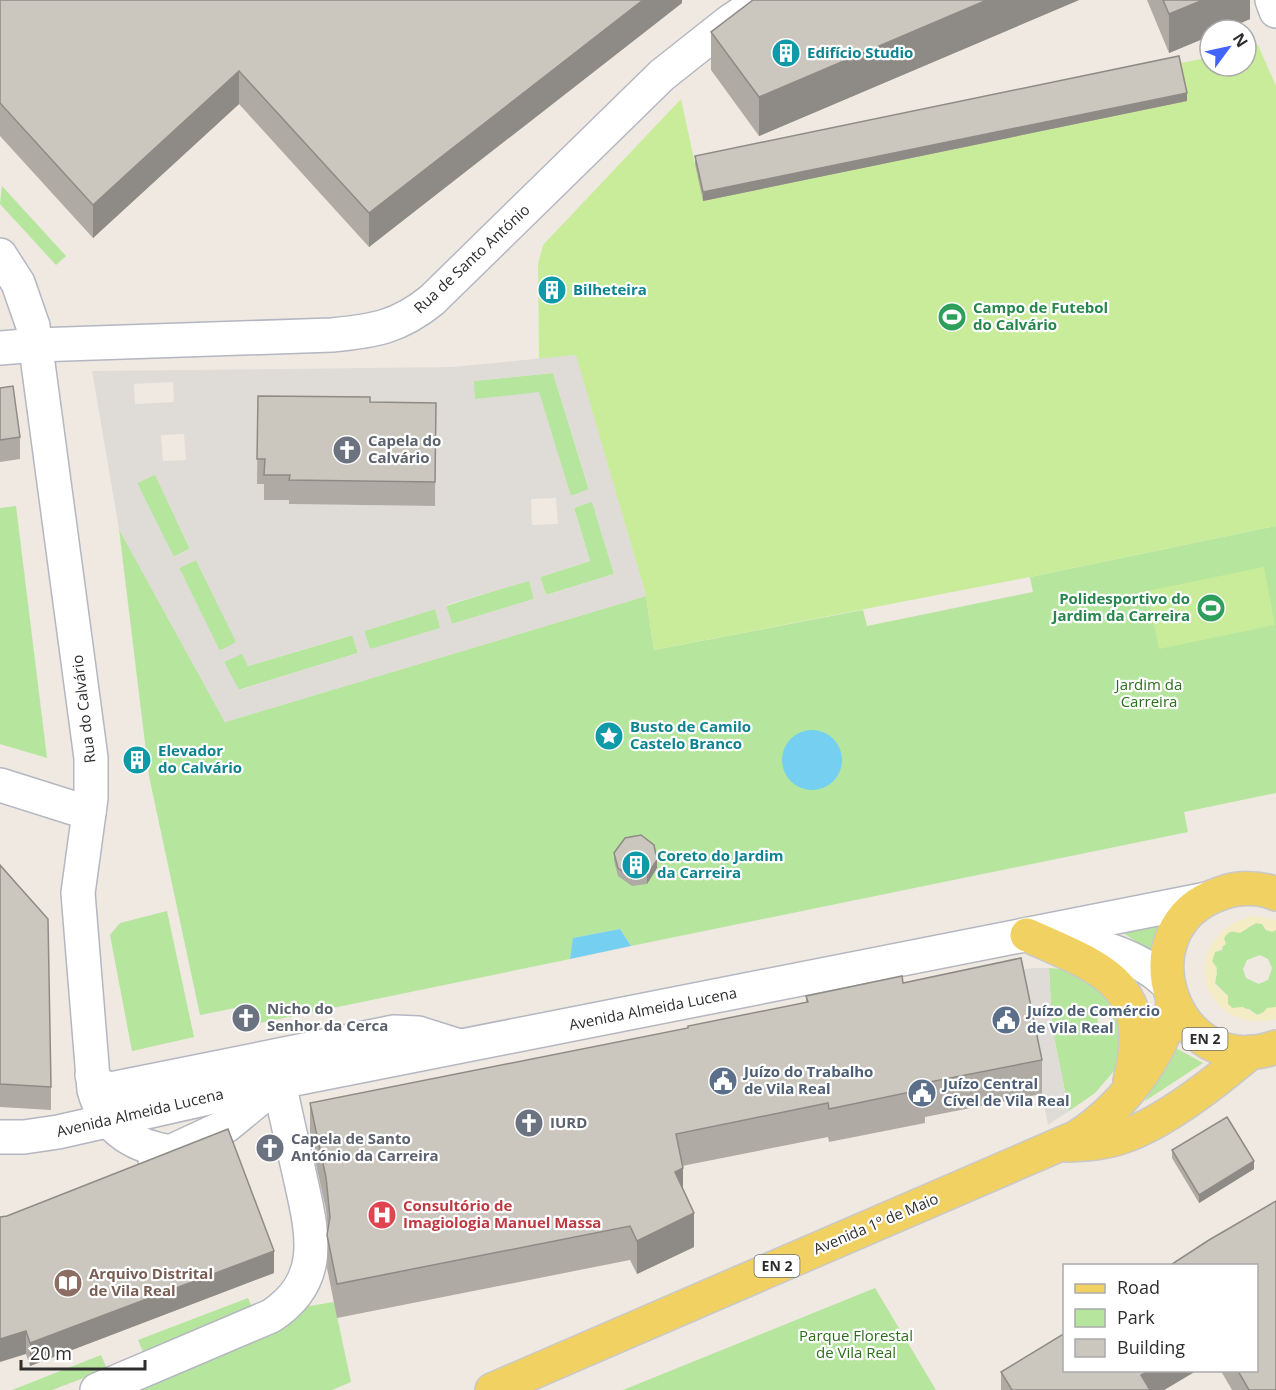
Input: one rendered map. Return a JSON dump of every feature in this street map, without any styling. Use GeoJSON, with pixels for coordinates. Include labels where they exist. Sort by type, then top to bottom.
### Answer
{"type":"FeatureCollection","features":[{"type":"Feature","properties":{"kind":"main road","name":"EN 2"},"geometry":{"type":"LineString","coordinates":[[1267,1054],[1232,1050],[1205,1039],[1183,1020],[1170,993],[1167,958],[1174,935],[1188,915],[1207,899],[1232,890],[1261,891],[1276,879]]}},
{"type":"Feature","properties":{"kind":"main road"},"geometry":{"type":"LineString","coordinates":[[1027,935],[1096,966],[1112,978],[1124,993],[1136,1026],[1136,1050],[1127,1092]]}},
{"type":"Feature","properties":{"kind":"main road","name":"Avenida 1º de Maio"},"geometry":{"type":"LineString","coordinates":[[492,1390],[1063,1145],[1097,1123],[1127,1092],[1163,1035],[1170,993]]}},
{"type":"Feature","properties":{"kind":"main road","name":"Avenida 1º de Maio"},"geometry":{"type":"LineString","coordinates":[[1063,1145],[1098,1143],[1130,1134],[1267,1054]]}},
{"type":"Feature","properties":{"kind":"street","name":"Rua de Santo António"},"geometry":{"type":"LineString","coordinates":[[0,348],[332,335],[366,332],[400,322],[432,300],[662,75],[729,22],[762,0]]}},
{"type":"Feature","properties":{"kind":"street"},"geometry":{"type":"LineString","coordinates":[[1272,0],[1276,11]]}},
{"type":"Feature","properties":{"kind":"street","name":"Rua do Calvário"},"geometry":{"type":"LineString","coordinates":[[0,255],[23,294],[36,345],[91,758],[89,813],[78,892],[92,1075],[98,1104],[107,1120]]}},
{"type":"Feature","properties":{"kind":"street"},"geometry":{"type":"LineString","coordinates":[[0,785],[89,813]]}},
{"type":"Feature","properties":{"kind":"street","name":"Avenida Almeida Lucena"},"geometry":{"type":"LineString","coordinates":[[0,1137],[39,1135],[279,1083],[1207,899]]}},
{"type":"Feature","properties":{"kind":"street","name":"Avenida Almeida Lucena"},"geometry":{"type":"LineString","coordinates":[[1027,935],[1104,948],[1142,964],[1170,993]]}},
{"type":"Feature","properties":{"kind":"street"},"geometry":{"type":"LineString","coordinates":[[92,1075],[96,1084],[103,1089],[111,1089],[394,1032],[418,1033],[461,1047]]}},
{"type":"Feature","properties":{"kind":"street"},"geometry":{"type":"LineString","coordinates":[[97,1390],[271,1316],[289,1302],[300,1289],[310,1263],[311,1233],[279,1083]]}},
{"type":"Feature","properties":{"kind":"street","name":"Avenida Almeida Lucena"},"geometry":{"type":"LineString","coordinates":[[129,1169],[226,1126],[279,1083]]}},
{"type":"Feature","properties":{"kind":"street"},"geometry":{"type":"LineString","coordinates":[[107,1120],[133,1141],[150,1148],[171,1152]]}},
{"type":"Feature","properties":{"kind":"green space","name":"Campo de Futebol do Calvário"},"geometry":{"type":"Polygon","coordinates":[[[1258,45],[1276,86],[1276,526],[1030,577],[654,650],[646,596],[575,355],[539,360],[538,264],[543,245],[681,99],[695,164],[1198,59],[1198,78],[1258,78],[1258,45]]]}},
{"type":"Feature","properties":{"kind":"green space"},"geometry":{"type":"Polygon","coordinates":[[[2,186],[66,256],[56,265],[0,204],[2,186]]]}},
{"type":"Feature","properties":{"kind":"green space"},"geometry":{"type":"Polygon","coordinates":[[[553,373],[589,490],[570,496],[539,393],[475,400],[473,381],[553,373]]]}},
{"type":"Feature","properties":{"kind":"green space"},"geometry":{"type":"Polygon","coordinates":[[[155,474],[190,549],[173,557],[137,483],[155,474]]]}},
{"type":"Feature","properties":{"kind":"green space"},"geometry":{"type":"Polygon","coordinates":[[[592,501],[614,574],[546,595],[540,577],[590,561],[574,508],[592,501]]]}},
{"type":"Feature","properties":{"kind":"green space"},"geometry":{"type":"Polygon","coordinates":[[[16,506],[47,758],[0,744],[0,508],[16,506]]]}},
{"type":"Feature","properties":{"kind":"green space","name":"Jardim da Carreira"},"geometry":{"type":"Polygon","coordinates":[[[1276,526],[1276,793],[1184,812],[1188,832],[631,946],[620,929],[574,938],[570,959],[255,1024],[252,1010],[237,1013],[235,1008],[200,1015],[149,776],[119,529],[225,722],[646,596],[654,650],[863,610],[867,626],[1033,592],[1030,577],[1276,526]]]}},
{"type":"Feature","properties":{"kind":"green space"},"geometry":{"type":"Polygon","coordinates":[[[196,560],[237,643],[219,651],[179,568],[196,560]]]}},
{"type":"Feature","properties":{"kind":"green space","name":"Polidesportivo do Jardim da Carreira"},"geometry":{"type":"Polygon","coordinates":[[[1264,567],[1275,625],[1159,649],[1147,591],[1264,567]]]}},
{"type":"Feature","properties":{"kind":"green space"},"geometry":{"type":"Polygon","coordinates":[[[529,580],[534,599],[452,624],[446,606],[529,580]]]}},
{"type":"Feature","properties":{"kind":"green space"},"geometry":{"type":"Polygon","coordinates":[[[435,609],[441,628],[370,650],[364,631],[435,609]]]}},
{"type":"Feature","properties":{"kind":"green space"},"geometry":{"type":"Polygon","coordinates":[[[353,635],[358,653],[238,690],[224,662],[242,653],[248,666],[353,635]]]}},
{"type":"Feature","properties":{"kind":"green space"},"geometry":{"type":"Polygon","coordinates":[[[167,911],[194,1037],[132,1051],[110,935],[120,923],[167,911]]]}},
{"type":"Feature","properties":{"kind":"green space"},"geometry":{"type":"Polygon","coordinates":[[[1160,919],[1153,952],[1112,926],[1160,919]]]}},
{"type":"Feature","properties":{"kind":"green space"},"geometry":{"type":"Polygon","coordinates":[[[1256,923],[1262,924],[1266,930],[1276,930],[1276,1007],[1257,1015],[1249,1009],[1232,1008],[1228,1004],[1228,996],[1214,982],[1217,974],[1212,961],[1215,952],[1222,950],[1225,934],[1256,923]],[[1260,955],[1247,960],[1243,969],[1246,978],[1259,984],[1268,980],[1272,968],[1268,959],[1260,955]]]}},
{"type":"Feature","properties":{"kind":"green space"},"geometry":{"type":"Polygon","coordinates":[[[1049,968],[1072,970],[1107,994],[1122,1024],[1119,1061],[1114,1071],[1095,1093],[1069,1111],[1052,1027],[1049,968]],[[1111,1010],[1096,1014],[1100,1031],[1115,1026],[1111,1010]]]}},
{"type":"Feature","properties":{"kind":"green space"},"geometry":{"type":"Polygon","coordinates":[[[1174,1047],[1203,1063],[1145,1101],[1174,1047]]]}},
{"type":"Feature","properties":{"kind":"green space","name":"Parque Florestal de Vila Real"},"geometry":{"type":"Polygon","coordinates":[[[875,1288],[936,1390],[623,1390],[875,1288]]]}},
{"type":"Feature","properties":{"kind":"green space"},"geometry":{"type":"Polygon","coordinates":[[[248,1298],[254,1312],[144,1354],[138,1340],[248,1298]]]}},
{"type":"Feature","properties":{"kind":"green space"},"geometry":{"type":"Polygon","coordinates":[[[334,1302],[351,1382],[332,1390],[128,1390],[297,1308],[334,1302]]]}},
{"type":"Feature","properties":{"kind":"green space"},"geometry":{"type":"Polygon","coordinates":[[[101,1355],[107,1369],[52,1390],[12,1390],[101,1355]]]}},
{"type":"Feature","properties":{"kind":"sand"},"geometry":{"type":"Polygon","coordinates":[[[1252,916],[1276,920],[1276,930],[1272,932],[1266,930],[1262,924],[1256,923],[1240,933],[1230,931],[1224,938],[1226,944],[1215,952],[1212,961],[1217,968],[1215,985],[1228,996],[1228,1004],[1232,1008],[1243,1007],[1257,1015],[1262,1014],[1267,1008],[1276,1007],[1276,1019],[1250,1020],[1229,1013],[1214,1000],[1206,982],[1205,963],[1212,944],[1228,927],[1252,916]]]}},
{"type":"Feature","properties":{"kind":"shaded area"},"geometry":{"type":"Polygon","coordinates":[[[576,355],[646,596],[225,722],[119,529],[92,371],[452,367],[576,355]],[[553,373],[474,381],[475,399],[539,392],[571,496],[589,489],[553,373]],[[173,382],[134,384],[135,404],[174,402],[173,382]],[[436,428],[257,483],[265,484],[290,500],[290,504],[435,506],[436,428]],[[184,434],[161,435],[163,461],[186,460],[184,434]],[[155,475],[137,483],[174,557],[190,548],[155,475]],[[556,498],[531,499],[532,525],[558,524],[556,498]],[[592,502],[574,508],[590,561],[540,577],[546,595],[614,574],[592,502]],[[196,560],[179,568],[220,651],[236,642],[196,560]],[[529,581],[446,605],[452,624],[534,599],[529,581]],[[435,609],[364,631],[370,649],[440,628],[435,609]],[[352,635],[248,666],[242,654],[224,662],[239,690],[358,653],[352,635]]]}},
{"type":"Feature","properties":{"kind":"shaded area"},"geometry":{"type":"Polygon","coordinates":[[[1049,968],[1052,1027],[1069,1111],[1048,1125],[1017,970],[1049,968]]]}},
{"type":"Feature","properties":{"kind":"water"},"geometry":{"type":"Polygon","coordinates":[[[812,730],[829,735],[837,743],[842,760],[837,777],[829,785],[812,790],[795,785],[787,777],[782,760],[787,743],[795,735],[812,730]]]}},
{"type":"Feature","properties":{"kind":"water"},"geometry":{"type":"Polygon","coordinates":[[[620,929],[631,946],[570,959],[573,938],[620,929]]]}},
{"type":"Feature","properties":{"kind":"building"},"geometry":{"type":"Polygon","coordinates":[[[0,0],[643,0],[369,213],[239,71],[93,205],[0,103],[0,0]]]}},
{"type":"Feature","properties":{"kind":"building"},"geometry":{"type":"Polygon","coordinates":[[[753,0],[987,0],[759,97],[711,32],[753,0]]]}},
{"type":"Feature","properties":{"kind":"building"},"geometry":{"type":"Polygon","coordinates":[[[1163,0],[1203,0],[1169,14],[1163,0]]]}},
{"type":"Feature","properties":{"kind":"building"},"geometry":{"type":"Polygon","coordinates":[[[1179,56],[1187,93],[703,192],[695,156],[1179,56]]]}},
{"type":"Feature","properties":{"kind":"building"},"geometry":{"type":"Polygon","coordinates":[[[13,386],[20,437],[0,440],[0,388],[13,386]]]}},
{"type":"Feature","properties":{"kind":"building","name":"Capela do Calvário"},"geometry":{"type":"Polygon","coordinates":[[[258,396],[370,397],[370,402],[436,403],[435,482],[289,480],[290,475],[264,475],[265,459],[257,459],[258,396]]]}},
{"type":"Feature","properties":{"kind":"building","name":"Coreto do Jardim da Carreira"},"geometry":{"type":"Polygon","coordinates":[[[641,835],[654,845],[657,860],[647,875],[632,878],[618,868],[614,853],[625,838],[641,835]]]}},
{"type":"Feature","properties":{"kind":"building"},"geometry":{"type":"Polygon","coordinates":[[[0,865],[48,919],[51,1087],[0,1084],[0,865]]]}},
{"type":"Feature","properties":{"kind":"building"},"geometry":{"type":"Polygon","coordinates":[[[1021,958],[1042,1060],[924,1083],[925,1089],[829,1109],[828,1103],[676,1134],[683,1168],[675,1172],[694,1213],[637,1241],[630,1226],[337,1284],[327,1235],[330,1217],[326,1177],[310,1103],[688,1028],[688,1026],[808,1002],[806,996],[902,976],[903,983],[1021,958]]]}},
{"type":"Feature","properties":{"kind":"building"},"geometry":{"type":"Polygon","coordinates":[[[1227,1117],[1254,1161],[1199,1195],[1172,1150],[1227,1117]]]}},
{"type":"Feature","properties":{"kind":"building"},"geometry":{"type":"Polygon","coordinates":[[[228,1129],[274,1251],[30,1343],[26,1331],[0,1339],[0,1217],[228,1129]]]}},
{"type":"Feature","properties":{"kind":"building"},"geometry":{"type":"Polygon","coordinates":[[[1276,1201],[1276,1390],[1249,1390],[1239,1372],[1258,1372],[1258,1264],[1172,1264],[1276,1201]]]}},
{"type":"Feature","properties":{"kind":"building"},"geometry":{"type":"Polygon","coordinates":[[[1063,1334],[1063,1372],[1147,1372],[1141,1375],[1150,1390],[1012,1390],[1001,1372],[1063,1334]]]}},
{"type":"Feature","properties":{"kind":"place","name":"Edifício Studio"},"geometry":{"type":"Point","coordinates":[786,53]}},
{"type":"Feature","properties":{"kind":"place","name":"Bilheteira"},"geometry":{"type":"Point","coordinates":[552,290]}},
{"type":"Feature","properties":{"kind":"place","name":"Campo de Futebol do Calvário"},"geometry":{"type":"Point","coordinates":[952,317]}},
{"type":"Feature","properties":{"kind":"place","name":"Capela do Calvário"},"geometry":{"type":"Point","coordinates":[347,450]}},
{"type":"Feature","properties":{"kind":"place","name":"Polidesportivo do Jardim da Carreira"},"geometry":{"type":"Point","coordinates":[1211,608]}},
{"type":"Feature","properties":{"kind":"place","name":"Busto de Camilo Castelo Branco"},"geometry":{"type":"Point","coordinates":[609,736]}},
{"type":"Feature","properties":{"kind":"place","name":"Elevador do Calvário"},"geometry":{"type":"Point","coordinates":[137,760]}},
{"type":"Feature","properties":{"kind":"place","name":"Coreto do Jardim da Carreira"},"geometry":{"type":"Point","coordinates":[636,865]}},
{"type":"Feature","properties":{"kind":"place","name":"Nicho do Senhor da Cerca"},"geometry":{"type":"Point","coordinates":[246,1018]}},
{"type":"Feature","properties":{"kind":"place","name":"Juízo de Comércio de Vila Real"},"geometry":{"type":"Point","coordinates":[1006,1020]}},
{"type":"Feature","properties":{"kind":"place","name":"Juízo do Trabalho de Vila Real"},"geometry":{"type":"Point","coordinates":[723,1081]}},
{"type":"Feature","properties":{"kind":"place","name":"Juízo Central Cível de Vila Real"},"geometry":{"type":"Point","coordinates":[922,1093]}},
{"type":"Feature","properties":{"kind":"place","name":"IURD"},"geometry":{"type":"Point","coordinates":[529,1123]}},
{"type":"Feature","properties":{"kind":"place","name":"Capela de Santo António da Carreira"},"geometry":{"type":"Point","coordinates":[270,1148]}},
{"type":"Feature","properties":{"kind":"place","name":"Consultório de Imagiologia Manuel Massa"},"geometry":{"type":"Point","coordinates":[382,1215]}},
{"type":"Feature","properties":{"kind":"place","name":"Arquivo Distrital de Vila Real"},"geometry":{"type":"Point","coordinates":[68,1283]}}]}
